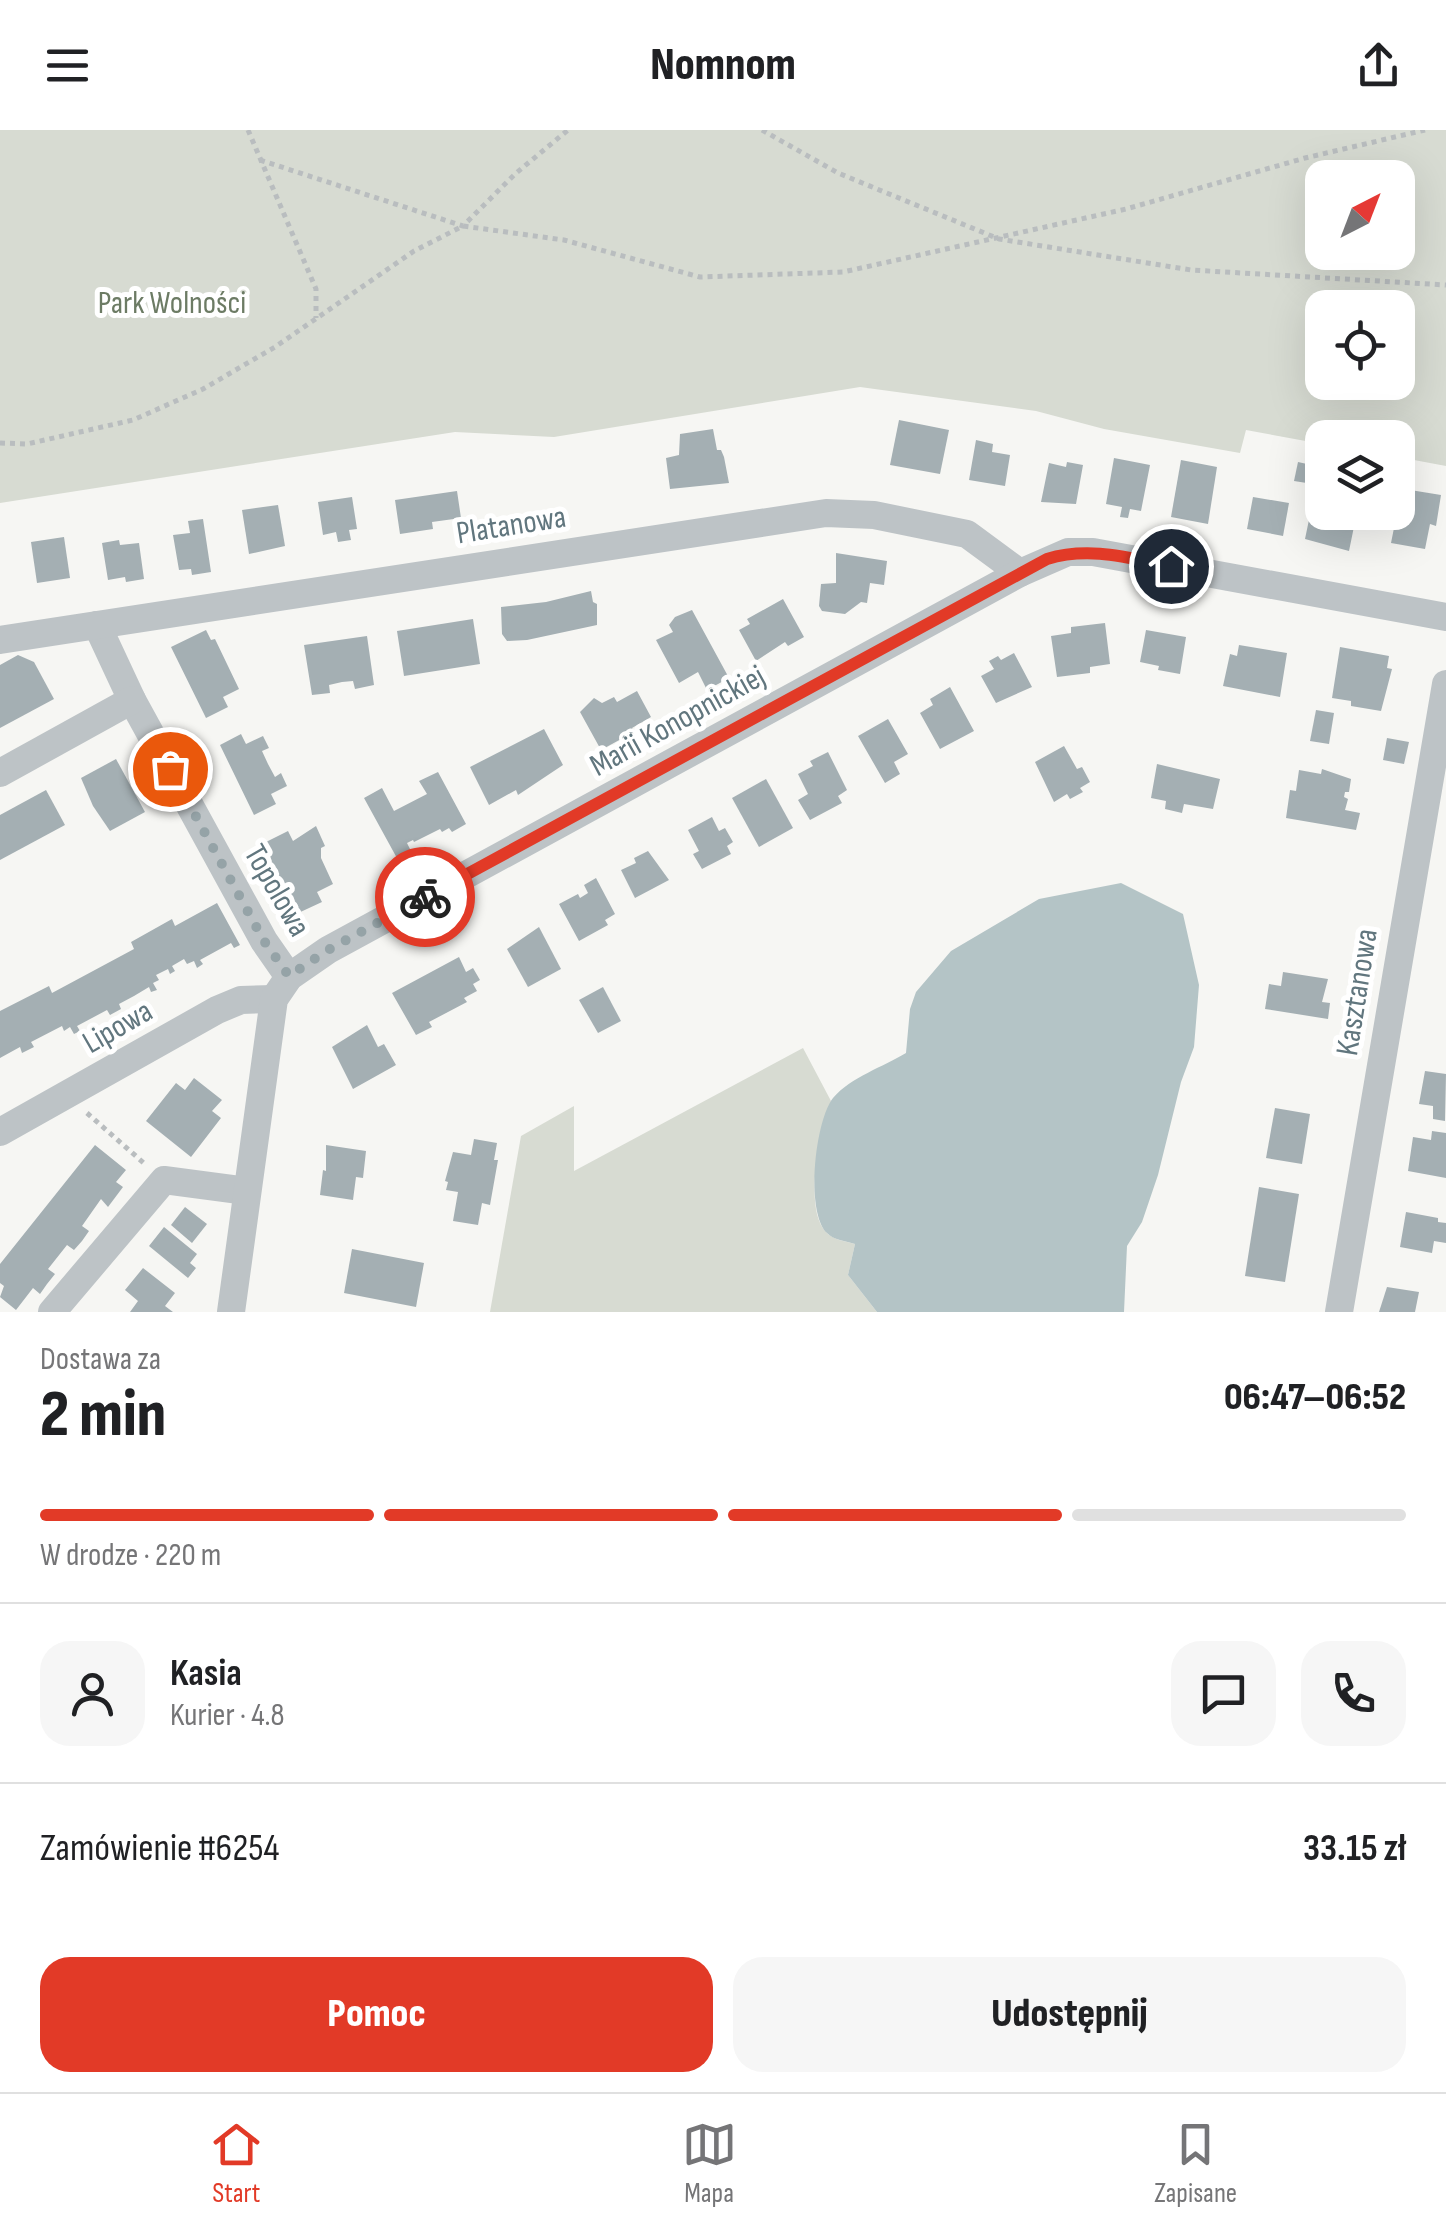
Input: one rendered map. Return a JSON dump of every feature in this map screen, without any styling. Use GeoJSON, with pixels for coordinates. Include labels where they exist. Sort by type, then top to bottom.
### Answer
{"type":"FeatureCollection","features":[{"type":"Feature","properties":{"kind":"street","name":"Platanowa"},"geometry":{"type":"LineString","coordinates":[[0,640],[826,513],[874,515],[967,534],[1020,573]]}},
{"type":"Feature","properties":{"kind":"street","name":"Marii Konopnickiej"},"geometry":{"type":"LineString","coordinates":[[282,988],[346,940],[1020,573],[1058,556],[1093,552],[1446,617]]}},
{"type":"Feature","properties":{"kind":"street","name":"Topolowa"},"geometry":{"type":"LineString","coordinates":[[97,625],[132,700],[264,941],[282,988]]}},
{"type":"Feature","properties":{"kind":"street","name":"Kasztanowa"},"geometry":{"type":"LineString","coordinates":[[1339,1312],[1446,684]]}},
{"type":"Feature","properties":{"kind":"street"},"geometry":{"type":"LineString","coordinates":[[0,773],[132,700]]}},
{"type":"Feature","properties":{"kind":"street","name":"Lipowa"},"geometry":{"type":"LineString","coordinates":[[0,1132],[217,1010],[282,988]]}},
{"type":"Feature","properties":{"kind":"street"},"geometry":{"type":"LineString","coordinates":[[231,1312],[247,1191],[282,988]]}},
{"type":"Feature","properties":{"kind":"street"},"geometry":{"type":"LineString","coordinates":[[52,1312],[164,1180],[247,1191]]}},
{"type":"Feature","properties":{"kind":"path"},"geometry":{"type":"LineString","coordinates":[[248,130],[316,289],[316,319]]}},
{"type":"Feature","properties":{"kind":"path"},"geometry":{"type":"LineString","coordinates":[[0,443],[27,444],[133,420],[204,390],[414,252],[463,226],[515,174],[568,130]]}},
{"type":"Feature","properties":{"kind":"path"},"geometry":{"type":"LineString","coordinates":[[762,130],[838,173],[999,239],[1191,270],[1444,288]]}},
{"type":"Feature","properties":{"kind":"path"},"geometry":{"type":"LineString","coordinates":[[260,160],[463,226],[564,240],[700,277],[844,272],[1126,209],[1305,158],[1425,130]]}},
{"type":"Feature","properties":{"kind":"path"},"geometry":{"type":"LineString","coordinates":[[66,1096],[164,1180]]}},
{"type":"Feature","properties":{"kind":"green space","name":"Park Wolności"},"geometry":{"type":"Polygon","coordinates":[[[0,130],[1446,130],[1446,466],[1415,460],[1415,420],[1305,420],[1305,441],[1246,430],[1240,453],[1104,429],[1036,411],[860,387],[554,437],[455,432],[0,503],[0,130]]]}},
{"type":"Feature","properties":{"kind":"green space"},"geometry":{"type":"Polygon","coordinates":[[[803,1048],[831,1101],[816,1169],[819,1221],[832,1237],[855,1244],[848,1275],[877,1312],[490,1312],[521,1136],[574,1106],[574,1171],[803,1048]]]}},
{"type":"Feature","properties":{"kind":"shaded area"},"geometry":{"type":"Polygon","coordinates":[[[1121,883],[1183,914],[1199,985],[1194,1047],[1181,1082],[1158,1175],[1142,1222],[1127,1246],[1124,1312],[877,1312],[848,1275],[855,1244],[827,1233],[816,1206],[817,1145],[833,1098],[858,1078],[906,1053],[910,1009],[916,992],[951,951],[1039,899],[1121,883]]]}},
{"type":"Feature","properties":{"kind":"building"},"geometry":{"type":"Polygon","coordinates":[[[899,420],[949,430],[940,474],[890,465],[899,420]]]}},
{"type":"Feature","properties":{"kind":"building"},"geometry":{"type":"Polygon","coordinates":[[[713,429],[729,483],[670,489],[666,458],[679,455],[680,434],[713,429]]]}},
{"type":"Feature","properties":{"kind":"building"},"geometry":{"type":"Polygon","coordinates":[[[976,440],[993,444],[992,452],[1010,455],[1005,486],[969,480],[976,440]]]}},
{"type":"Feature","properties":{"kind":"building"},"geometry":{"type":"Polygon","coordinates":[[[1114,458],[1150,465],[1141,511],[1130,509],[1128,518],[1120,517],[1122,507],[1106,504],[1114,458]]]}},
{"type":"Feature","properties":{"kind":"building"},"geometry":{"type":"Polygon","coordinates":[[[1181,460],[1217,467],[1208,524],[1171,517],[1181,460]]]}},
{"type":"Feature","properties":{"kind":"building"},"geometry":{"type":"Polygon","coordinates":[[[1067,462],[1083,465],[1076,504],[1041,502],[1049,463],[1066,467],[1067,462]]]}},
{"type":"Feature","properties":{"kind":"building"},"geometry":{"type":"Polygon","coordinates":[[[1298,462],[1305,464],[1305,483],[1294,481],[1298,462]]]}},
{"type":"Feature","properties":{"kind":"building"},"geometry":{"type":"Polygon","coordinates":[[[457,491],[461,518],[432,522],[433,529],[400,534],[395,500],[457,491]]]}},
{"type":"Feature","properties":{"kind":"building"},"geometry":{"type":"Polygon","coordinates":[[[1415,491],[1441,495],[1436,526],[1430,524],[1425,549],[1391,543],[1394,530],[1415,530],[1415,491]]]}},
{"type":"Feature","properties":{"kind":"building"},"geometry":{"type":"Polygon","coordinates":[[[352,497],[357,529],[349,530],[351,540],[338,542],[336,532],[323,535],[318,502],[352,497]]]}},
{"type":"Feature","properties":{"kind":"building"},"geometry":{"type":"Polygon","coordinates":[[[1253,497],[1289,503],[1283,536],[1247,529],[1253,497]]]}},
{"type":"Feature","properties":{"kind":"building"},"geometry":{"type":"Polygon","coordinates":[[[278,505],[285,546],[249,554],[242,510],[278,505]]]}},
{"type":"Feature","properties":{"kind":"building"},"geometry":{"type":"Polygon","coordinates":[[[203,519],[211,572],[192,575],[191,569],[179,570],[173,535],[190,533],[188,521],[203,519]]]}},
{"type":"Feature","properties":{"kind":"building"},"geometry":{"type":"Polygon","coordinates":[[[1307,530],[1353,530],[1349,551],[1305,539],[1307,530]]]}},
{"type":"Feature","properties":{"kind":"building"},"geometry":{"type":"Polygon","coordinates":[[[64,537],[70,578],[37,583],[31,542],[64,537]]]}},
{"type":"Feature","properties":{"kind":"building"},"geometry":{"type":"Polygon","coordinates":[[[119,540],[120,545],[139,543],[144,579],[108,580],[102,543],[119,540]]]}},
{"type":"Feature","properties":{"kind":"building"},"geometry":{"type":"Polygon","coordinates":[[[836,553],[887,561],[884,585],[870,583],[867,603],[861,602],[845,614],[822,611],[819,606],[821,584],[836,583],[836,553]]]}},
{"type":"Feature","properties":{"kind":"building"},"geometry":{"type":"Polygon","coordinates":[[[591,591],[597,604],[597,625],[527,640],[507,641],[502,634],[501,607],[591,591]]]}},
{"type":"Feature","properties":{"kind":"building"},"geometry":{"type":"Polygon","coordinates":[[[783,599],[804,637],[788,646],[785,642],[756,661],[739,630],[750,624],[747,619],[783,599]]]}},
{"type":"Feature","properties":{"kind":"building"},"geometry":{"type":"Polygon","coordinates":[[[692,610],[729,678],[707,690],[698,672],[679,683],[656,640],[673,632],[669,625],[675,617],[692,610]]]}},
{"type":"Feature","properties":{"kind":"building"},"geometry":{"type":"Polygon","coordinates":[[[473,619],[480,664],[404,676],[397,631],[473,619]]]}},
{"type":"Feature","properties":{"kind":"building"},"geometry":{"type":"Polygon","coordinates":[[[1105,623],[1110,664],[1090,667],[1090,673],[1057,677],[1051,636],[1071,633],[1071,627],[1105,623]]]}},
{"type":"Feature","properties":{"kind":"building"},"geometry":{"type":"Polygon","coordinates":[[[206,630],[211,640],[215,639],[239,689],[223,697],[228,707],[206,718],[171,647],[206,630]]]}},
{"type":"Feature","properties":{"kind":"building"},"geometry":{"type":"Polygon","coordinates":[[[1146,630],[1186,637],[1180,674],[1140,662],[1146,630]]]}},
{"type":"Feature","properties":{"kind":"building"},"geometry":{"type":"Polygon","coordinates":[[[367,636],[374,685],[355,689],[353,681],[342,682],[329,685],[330,693],[312,695],[304,645],[367,636]]]}},
{"type":"Feature","properties":{"kind":"building"},"geometry":{"type":"Polygon","coordinates":[[[1239,645],[1287,653],[1280,697],[1223,686],[1230,654],[1237,656],[1239,645]]]}},
{"type":"Feature","properties":{"kind":"building"},"geometry":{"type":"Polygon","coordinates":[[[1340,647],[1389,656],[1387,668],[1392,669],[1381,711],[1332,698],[1340,647]]]}},
{"type":"Feature","properties":{"kind":"building"},"geometry":{"type":"Polygon","coordinates":[[[1014,653],[1032,687],[996,703],[981,676],[994,669],[989,661],[1014,653]]]}},
{"type":"Feature","properties":{"kind":"building"},"geometry":{"type":"Polygon","coordinates":[[[18,655],[34,662],[54,699],[0,728],[0,665],[18,655]]]}},
{"type":"Feature","properties":{"kind":"building"},"geometry":{"type":"Polygon","coordinates":[[[950,687],[974,731],[940,749],[920,713],[933,705],[930,699],[950,687]]]}},
{"type":"Feature","properties":{"kind":"building"},"geometry":{"type":"Polygon","coordinates":[[[637,691],[651,717],[632,728],[634,732],[601,750],[580,712],[594,698],[602,703],[614,697],[617,702],[637,691]]]}},
{"type":"Feature","properties":{"kind":"building"},"geometry":{"type":"Polygon","coordinates":[[[1316,710],[1334,713],[1329,744],[1310,741],[1316,710]]]}},
{"type":"Feature","properties":{"kind":"building"},"geometry":{"type":"Polygon","coordinates":[[[888,719],[908,754],[894,762],[900,774],[885,783],[858,736],[888,719]]]}},
{"type":"Feature","properties":{"kind":"building"},"geometry":{"type":"Polygon","coordinates":[[[544,729],[563,765],[518,795],[516,790],[489,805],[470,767],[544,729]]]}},
{"type":"Feature","properties":{"kind":"building"},"geometry":{"type":"Polygon","coordinates":[[[241,734],[246,744],[263,736],[269,748],[262,751],[268,764],[275,777],[281,773],[287,786],[271,794],[276,804],[254,815],[220,745],[241,734]]]}},
{"type":"Feature","properties":{"kind":"building"},"geometry":{"type":"Polygon","coordinates":[[[1387,738],[1409,742],[1404,764],[1383,760],[1387,738]]]}},
{"type":"Feature","properties":{"kind":"building"},"geometry":{"type":"Polygon","coordinates":[[[1064,746],[1090,782],[1080,788],[1083,792],[1070,799],[1067,794],[1054,802],[1035,762],[1064,746]]]}},
{"type":"Feature","properties":{"kind":"building"},"geometry":{"type":"Polygon","coordinates":[[[828,752],[847,790],[838,796],[842,803],[810,820],[798,800],[808,794],[798,774],[813,766],[810,761],[828,752]]]}},
{"type":"Feature","properties":{"kind":"building"},"geometry":{"type":"Polygon","coordinates":[[[116,759],[145,812],[110,831],[81,778],[116,759]]]}},
{"type":"Feature","properties":{"kind":"building"},"geometry":{"type":"Polygon","coordinates":[[[1157,764],[1220,779],[1213,809],[1184,804],[1182,813],[1165,809],[1166,801],[1151,798],[1157,764]]]}},
{"type":"Feature","properties":{"kind":"building"},"geometry":{"type":"Polygon","coordinates":[[[1322,769],[1351,779],[1344,797],[1348,799],[1345,810],[1360,813],[1356,830],[1286,818],[1290,790],[1296,791],[1299,770],[1321,774],[1322,769]]]}},
{"type":"Feature","properties":{"kind":"building"},"geometry":{"type":"Polygon","coordinates":[[[438,772],[466,824],[452,832],[449,828],[442,832],[440,829],[407,843],[412,853],[398,860],[364,798],[382,788],[394,811],[427,794],[419,781],[438,772]]]}},
{"type":"Feature","properties":{"kind":"building"},"geometry":{"type":"Polygon","coordinates":[[[766,779],[793,828],[759,847],[732,798],[766,779]]]}},
{"type":"Feature","properties":{"kind":"building"},"geometry":{"type":"Polygon","coordinates":[[[46,790],[65,825],[0,860],[0,815],[46,790]]]}},
{"type":"Feature","properties":{"kind":"building"},"geometry":{"type":"Polygon","coordinates":[[[712,817],[719,831],[725,828],[733,842],[727,846],[731,854],[702,869],[693,854],[699,851],[688,830],[712,817]]]}},
{"type":"Feature","properties":{"kind":"building"},"geometry":{"type":"Polygon","coordinates":[[[316,826],[325,846],[321,848],[321,858],[333,884],[317,892],[322,902],[294,915],[260,845],[288,831],[293,841],[316,826]]]}},
{"type":"Feature","properties":{"kind":"building"},"geometry":{"type":"Polygon","coordinates":[[[648,851],[669,880],[635,898],[621,870],[648,851]]]}},
{"type":"Feature","properties":{"kind":"building"},"geometry":{"type":"Polygon","coordinates":[[[596,878],[615,914],[605,920],[608,925],[579,941],[559,904],[588,893],[584,885],[596,878]]]}},
{"type":"Feature","properties":{"kind":"building"},"geometry":{"type":"Polygon","coordinates":[[[217,903],[240,945],[234,948],[231,943],[200,960],[203,964],[197,968],[194,961],[187,964],[184,959],[172,966],[175,971],[170,974],[168,969],[156,975],[159,980],[153,983],[157,990],[151,992],[149,987],[119,1004],[121,1009],[110,1015],[107,1010],[77,1026],[80,1031],[74,1034],[70,1027],[64,1031],[62,1026],[31,1042],[34,1047],[22,1053],[20,1047],[0,1058],[0,1011],[49,986],[52,993],[134,949],[131,942],[172,919],[175,926],[217,903]]]}},
{"type":"Feature","properties":{"kind":"building"},"geometry":{"type":"Polygon","coordinates":[[[539,927],[561,969],[528,987],[507,949],[539,927]]]}},
{"type":"Feature","properties":{"kind":"building"},"geometry":{"type":"Polygon","coordinates":[[[459,957],[466,972],[473,968],[480,980],[473,984],[477,991],[464,998],[467,1002],[429,1022],[432,1027],[416,1035],[392,993],[459,957]]]}},
{"type":"Feature","properties":{"kind":"building"},"geometry":{"type":"Polygon","coordinates":[[[1283,972],[1328,979],[1322,1002],[1330,1003],[1328,1019],[1265,1009],[1269,984],[1281,986],[1283,972]]]}},
{"type":"Feature","properties":{"kind":"building"},"geometry":{"type":"Polygon","coordinates":[[[603,987],[621,1021],[598,1033],[579,1000],[603,987]]]}},
{"type":"Feature","properties":{"kind":"building"},"geometry":{"type":"Polygon","coordinates":[[[367,1025],[378,1047],[384,1044],[396,1065],[353,1089],[332,1047],[367,1025]]]}},
{"type":"Feature","properties":{"kind":"building"},"geometry":{"type":"Polygon","coordinates":[[[1425,1071],[1446,1074],[1445,1121],[1433,1119],[1433,1106],[1419,1104],[1425,1071]]]}},
{"type":"Feature","properties":{"kind":"building"},"geometry":{"type":"Polygon","coordinates":[[[194,1078],[222,1100],[212,1111],[221,1118],[191,1157],[146,1121],[176,1083],[185,1090],[194,1078]]]}},
{"type":"Feature","properties":{"kind":"building"},"geometry":{"type":"Polygon","coordinates":[[[1275,1108],[1310,1114],[1302,1164],[1266,1158],[1275,1108]]]}},
{"type":"Feature","properties":{"kind":"building"},"geometry":{"type":"Polygon","coordinates":[[[1432,1131],[1446,1133],[1446,1178],[1408,1171],[1413,1137],[1431,1140],[1432,1131]]]}},
{"type":"Feature","properties":{"kind":"building"},"geometry":{"type":"Polygon","coordinates":[[[474,1139],[497,1143],[494,1160],[498,1160],[490,1205],[482,1203],[478,1225],[453,1221],[458,1192],[446,1190],[445,1181],[453,1152],[471,1155],[474,1139]]]}},
{"type":"Feature","properties":{"kind":"building"},"geometry":{"type":"Polygon","coordinates":[[[95,1145],[126,1170],[116,1182],[123,1187],[108,1207],[101,1199],[82,1226],[89,1231],[82,1241],[74,1250],[67,1245],[48,1269],[55,1274],[40,1294],[33,1288],[16,1310],[0,1297],[4,1286],[0,1283],[0,1264],[95,1145]]]}},
{"type":"Feature","properties":{"kind":"building"},"geometry":{"type":"Polygon","coordinates":[[[326,1145],[366,1151],[363,1178],[356,1177],[353,1200],[320,1195],[323,1170],[326,1171],[326,1145]]]}},
{"type":"Feature","properties":{"kind":"building"},"geometry":{"type":"Polygon","coordinates":[[[1259,1187],[1299,1194],[1285,1282],[1245,1276],[1259,1187]]]}},
{"type":"Feature","properties":{"kind":"building"},"geometry":{"type":"Polygon","coordinates":[[[185,1207],[207,1224],[192,1243],[171,1225],[185,1207]]]}},
{"type":"Feature","properties":{"kind":"building"},"geometry":{"type":"Polygon","coordinates":[[[1406,1212],[1446,1223],[1446,1243],[1434,1241],[1432,1253],[1400,1247],[1406,1212]]]}},
{"type":"Feature","properties":{"kind":"building"},"geometry":{"type":"Polygon","coordinates":[[[164,1227],[197,1254],[190,1263],[196,1268],[188,1278],[149,1246],[164,1227]]]}},
{"type":"Feature","properties":{"kind":"building"},"geometry":{"type":"Polygon","coordinates":[[[352,1249],[424,1263],[416,1307],[344,1293],[352,1249]]]}},
{"type":"Feature","properties":{"kind":"building"},"geometry":{"type":"Polygon","coordinates":[[[143,1268],[175,1293],[165,1306],[173,1312],[130,1312],[138,1301],[125,1290],[143,1268]]]}},
{"type":"Feature","properties":{"kind":"building"},"geometry":{"type":"Polygon","coordinates":[[[1387,1287],[1419,1292],[1415,1312],[1379,1312],[1387,1287]]]}},
{"type":"Feature","properties":{"kind":"way so far"},"geometry":{"type":"LineString","coordinates":[[170,769],[264,941],[289,976],[425,897]]}},
{"type":"Feature","properties":{"kind":"route"},"geometry":{"type":"LineString","coordinates":[[425,897],[1047,559],[1068,552],[1093,552],[1171,566]]}}]}
